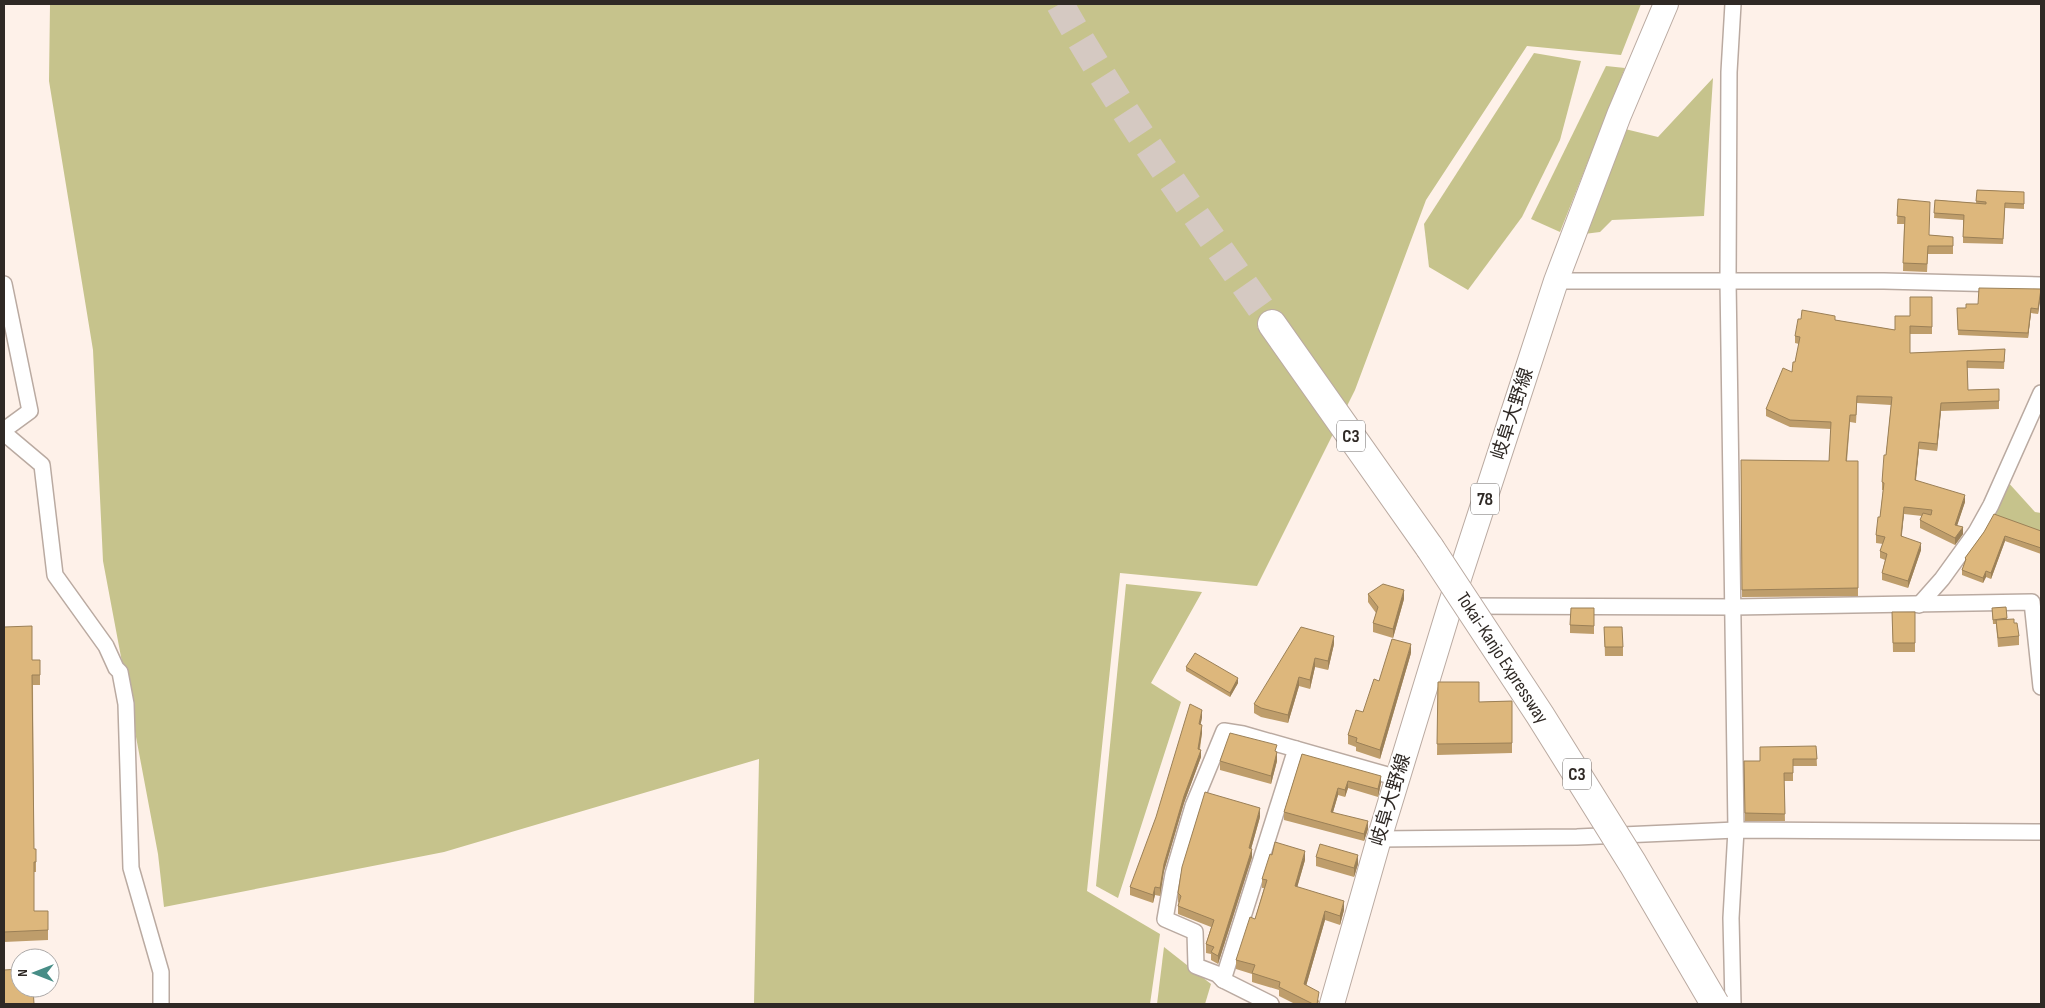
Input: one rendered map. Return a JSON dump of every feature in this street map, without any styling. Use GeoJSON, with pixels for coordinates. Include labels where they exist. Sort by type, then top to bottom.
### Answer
{"type":"FeatureCollection","features":[{"type":"Feature","properties":{"kind":"highway","name":"Tokai-Kanjo Expressway"},"geometry":{"type":"LineString","coordinates":[[1272,324],[1430,548],[1545,724],[1628,856],[1715,1004]]}},
{"type":"Feature","properties":{"kind":"main road","name":"岐阜大野線"},"geometry":{"type":"LineString","coordinates":[[1332,1004],[1379,839],[1450,606],[1556,280],[1620,115],[1666,4]]}},
{"type":"Feature","properties":{"kind":"street"},"geometry":{"type":"LineString","coordinates":[[1733,4],[1729,72],[1728,280],[1736,830],[1732,918],[1733,1004]]}},
{"type":"Feature","properties":{"kind":"street"},"geometry":{"type":"LineString","coordinates":[[1556,280],[1884,280],[2041,285]]}},
{"type":"Feature","properties":{"kind":"street"},"geometry":{"type":"LineString","coordinates":[[4,284],[30,411],[4,431],[42,465],[55,575],[106,646],[116,668],[120,672],[126,704],[130,868],[161,972],[161,1004]]}},
{"type":"Feature","properties":{"kind":"street"},"geometry":{"type":"LineString","coordinates":[[1918,605],[1942,579],[1976,532],[1992,505],[2041,393]]}},
{"type":"Feature","properties":{"kind":"street"},"geometry":{"type":"LineString","coordinates":[[1450,606],[1734,607],[2032,602],[2041,686]]}},
{"type":"Feature","properties":{"kind":"street"},"geometry":{"type":"LineString","coordinates":[[1271,1004],[1223,980],[1217,974],[1196,966],[1195,932],[1165,919],[1173,874],[1192,806],[1224,731],[1243,734],[1398,778]]}},
{"type":"Feature","properties":{"kind":"street"},"geometry":{"type":"LineString","coordinates":[[1223,980],[1296,749]]}},
{"type":"Feature","properties":{"kind":"street"},"geometry":{"type":"LineString","coordinates":[[1379,839],[1577,837],[1736,830],[2041,832]]}},
{"type":"Feature","properties":{"kind":"shaded area"},"geometry":{"type":"Polygon","coordinates":[[[50,4],[1641,4],[1621,55],[1527,46],[1426,200],[1355,390],[1257,586],[1120,573],[1087,891],[1160,934],[1150,1004],[754,1004],[759,759],[444,852],[164,907],[158,854],[103,561],[93,350],[49,81],[50,4]]]}},
{"type":"Feature","properties":{"kind":"shaded area"},"geometry":{"type":"Polygon","coordinates":[[[1534,53],[1581,61],[1560,140],[1522,217],[1468,290],[1429,267],[1424,224],[1534,53]]]}},
{"type":"Feature","properties":{"kind":"shaded area"},"geometry":{"type":"Polygon","coordinates":[[[1606,66],[1625,68],[1560,232],[1531,219],[1606,66]]]}},
{"type":"Feature","properties":{"kind":"shaded area"},"geometry":{"type":"Polygon","coordinates":[[[1713,78],[1704,216],[1612,220],[1600,232],[1584,234],[1625,129],[1658,137],[1713,78]]]}},
{"type":"Feature","properties":{"kind":"shaded area"},"geometry":{"type":"Polygon","coordinates":[[[2006,480],[2035,512],[2041,513],[2041,534],[1994,514],[2006,480]]]}},
{"type":"Feature","properties":{"kind":"shaded area"},"geometry":{"type":"Polygon","coordinates":[[[1126,584],[1202,592],[1151,683],[1181,702],[1118,898],[1096,886],[1126,584]]]}},
{"type":"Feature","properties":{"kind":"shaded area"},"geometry":{"type":"Polygon","coordinates":[[[1164,947],[1211,984],[1205,1004],[1157,1004],[1164,947]]]}},
{"type":"Feature","properties":{"kind":"building"},"geometry":{"type":"Polygon","coordinates":[[[1977,190],[2024,192],[2024,204],[2005,203],[2003,239],[1963,237],[1964,215],[1934,213],[1935,200],[1986,204],[1986,202],[1976,201],[1977,190]]]}},
{"type":"Feature","properties":{"kind":"building"},"geometry":{"type":"Polygon","coordinates":[[[1898,199],[1930,202],[1929,235],[1953,237],[1953,246],[1928,246],[1927,264],[1903,263],[1905,217],[1897,216],[1898,199]]]}},
{"type":"Feature","properties":{"kind":"building"},"geometry":{"type":"Polygon","coordinates":[[[1979,288],[2041,289],[2038,309],[2031,308],[2028,333],[1958,330],[1957,308],[1966,308],[1966,304],[1978,304],[1979,288]]]}},
{"type":"Feature","properties":{"kind":"building"},"geometry":{"type":"Polygon","coordinates":[[[1910,297],[1932,297],[1932,327],[1910,326],[1910,353],[2005,349],[2004,362],[1967,361],[1968,390],[1999,389],[1999,401],[1941,403],[1937,444],[1919,442],[1915,480],[1965,495],[1955,525],[1963,527],[1955,538],[1920,520],[1923,513],[1931,515],[1932,510],[1904,507],[1901,536],[1921,543],[1908,581],[1882,573],[1887,554],[1880,551],[1885,537],[1876,535],[1884,483],[1882,482],[1884,455],[1886,455],[1892,397],[1857,396],[1856,415],[1850,415],[1846,461],[1858,461],[1858,588],[1742,590],[1741,460],[1829,461],[1831,422],[1790,420],[1766,409],[1783,368],[1792,372],[1800,337],[1795,336],[1798,319],[1801,319],[1802,310],[1835,316],[1835,320],[1895,330],[1895,316],[1910,316],[1910,297]]]}},
{"type":"Feature","properties":{"kind":"building"},"geometry":{"type":"Polygon","coordinates":[[[1994,514],[2041,531],[2041,548],[2005,536],[1991,573],[1986,571],[1983,578],[1962,570],[1965,558],[1984,532],[1994,514]]]}},
{"type":"Feature","properties":{"kind":"building"},"geometry":{"type":"Polygon","coordinates":[[[1383,584],[1404,590],[1393,629],[1373,623],[1378,607],[1368,594],[1383,584]]]}},
{"type":"Feature","properties":{"kind":"building"},"geometry":{"type":"Polygon","coordinates":[[[2006,607],[2007,618],[1993,620],[1992,608],[2006,607]]]}},
{"type":"Feature","properties":{"kind":"building"},"geometry":{"type":"Polygon","coordinates":[[[1571,608],[1594,608],[1594,626],[1570,625],[1571,608]]]}},
{"type":"Feature","properties":{"kind":"building"},"geometry":{"type":"Polygon","coordinates":[[[1892,612],[1915,612],[1915,643],[1893,643],[1892,612]]]}},
{"type":"Feature","properties":{"kind":"building"},"geometry":{"type":"Polygon","coordinates":[[[2014,619],[2014,623],[2017,623],[2019,636],[1998,638],[1996,620],[2014,619]]]}},
{"type":"Feature","properties":{"kind":"building"},"geometry":{"type":"Polygon","coordinates":[[[32,626],[32,660],[40,660],[40,675],[32,675],[34,849],[36,849],[36,862],[34,862],[34,911],[48,911],[48,930],[4,932],[4,627],[32,626]]]}},
{"type":"Feature","properties":{"kind":"building"},"geometry":{"type":"Polygon","coordinates":[[[1301,627],[1334,636],[1328,661],[1315,658],[1310,680],[1299,677],[1288,715],[1261,708],[1254,704],[1301,627]]]}},
{"type":"Feature","properties":{"kind":"building"},"geometry":{"type":"Polygon","coordinates":[[[1604,627],[1622,627],[1623,647],[1605,647],[1604,627]]]}},
{"type":"Feature","properties":{"kind":"building"},"geometry":{"type":"Polygon","coordinates":[[[1392,639],[1411,644],[1380,750],[1356,742],[1357,738],[1348,735],[1356,710],[1363,712],[1374,679],[1379,681],[1392,639]]]}},
{"type":"Feature","properties":{"kind":"building"},"geometry":{"type":"Polygon","coordinates":[[[1195,653],[1238,678],[1230,693],[1186,667],[1195,653]]]}},
{"type":"Feature","properties":{"kind":"building"},"geometry":{"type":"Polygon","coordinates":[[[1438,682],[1479,682],[1479,702],[1512,701],[1512,743],[1437,744],[1438,682]]]}},
{"type":"Feature","properties":{"kind":"building"},"geometry":{"type":"Polygon","coordinates":[[[1190,704],[1202,710],[1199,724],[1202,725],[1198,749],[1201,750],[1184,796],[1164,864],[1160,888],[1155,887],[1153,895],[1130,887],[1156,817],[1190,704]]]}},
{"type":"Feature","properties":{"kind":"building"},"geometry":{"type":"Polygon","coordinates":[[[1230,733],[1277,745],[1271,776],[1220,761],[1230,733]]]}},
{"type":"Feature","properties":{"kind":"building"},"geometry":{"type":"Polygon","coordinates":[[[1816,746],[1817,759],[1793,759],[1793,773],[1784,773],[1785,814],[1745,813],[1744,761],[1760,761],[1760,747],[1816,746]]]}},
{"type":"Feature","properties":{"kind":"building"},"geometry":{"type":"Polygon","coordinates":[[[1302,754],[1381,776],[1378,789],[1348,781],[1345,790],[1338,788],[1331,812],[1368,821],[1364,834],[1284,812],[1302,754]]]}},
{"type":"Feature","properties":{"kind":"building"},"geometry":{"type":"Polygon","coordinates":[[[1205,792],[1260,808],[1249,848],[1252,849],[1218,956],[1211,952],[1214,947],[1206,944],[1214,920],[1178,906],[1181,896],[1178,893],[1182,867],[1205,792]]]}},
{"type":"Feature","properties":{"kind":"building"},"geometry":{"type":"Polygon","coordinates":[[[1275,842],[1305,851],[1295,886],[1344,901],[1340,916],[1325,911],[1304,984],[1319,992],[1317,1004],[1313,1004],[1279,987],[1280,982],[1252,973],[1255,965],[1236,960],[1250,917],[1255,919],[1267,880],[1262,879],[1275,842]]]}},
{"type":"Feature","properties":{"kind":"building"},"geometry":{"type":"Polygon","coordinates":[[[1320,844],[1358,855],[1354,868],[1316,857],[1320,844]]]}},
{"type":"Feature","properties":{"kind":"building"},"geometry":{"type":"Polygon","coordinates":[[[4,970],[10,970],[10,998],[34,998],[34,1004],[4,1004],[4,970]]]}},
{"type":"Feature","properties":{"kind":"tunnel"},"geometry":{"type":"LineString","coordinates":[[1060,4],[1135,126],[1272,324]]}}]}
